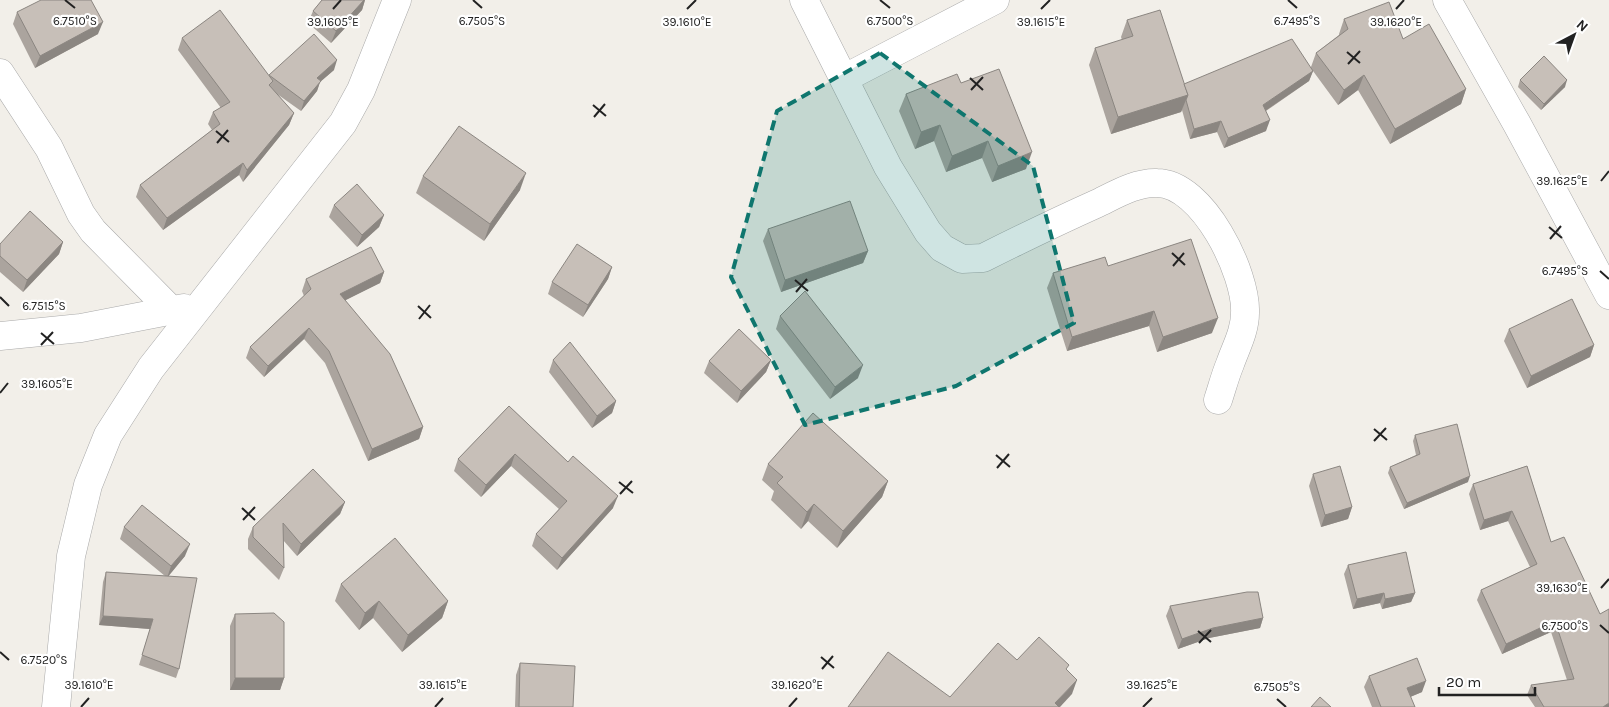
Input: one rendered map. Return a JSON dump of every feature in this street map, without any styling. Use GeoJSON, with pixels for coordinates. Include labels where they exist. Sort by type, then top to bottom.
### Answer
{"type":"FeatureCollection","features":[{"type":"Feature","properties":{"kind":"street"},"geometry":{"type":"LineString","coordinates":[[56,707],[71,556],[88,485],[114,426],[151,368],[342,123],[361,90],[397,0]]}},
{"type":"Feature","properties":{"kind":"street"},"geometry":{"type":"LineString","coordinates":[[804,0],[845,78],[888,167],[928,232],[942,248],[962,259],[983,258],[1130,188],[1158,182],[1181,190],[1196,203],[1214,228],[1235,264],[1245,295],[1245,315],[1240,338],[1218,400]]}},
{"type":"Feature","properties":{"kind":"street"},"geometry":{"type":"LineString","coordinates":[[845,78],[995,0]]}},
{"type":"Feature","properties":{"kind":"street"},"geometry":{"type":"LineString","coordinates":[[1446,0],[1517,124],[1609,295]]}},
{"type":"Feature","properties":{"kind":"street"},"geometry":{"type":"LineString","coordinates":[[0,73],[49,148],[81,214],[93,232],[171,310]]}},
{"type":"Feature","properties":{"kind":"street"},"geometry":{"type":"LineString","coordinates":[[0,336],[81,328],[200,305]]}},
{"type":"Feature","properties":{"kind":"highlighted area"},"geometry":{"type":"Polygon","coordinates":[[[880,53],[1033,166],[1074,323],[956,386],[805,425],[731,277],[777,111],[880,53]]]}},
{"type":"Feature","properties":{"kind":"building"},"geometry":{"type":"Polygon","coordinates":[[[41,0],[91,0],[103,22],[40,56],[17,12],[41,0]]]}},
{"type":"Feature","properties":{"kind":"building"},"geometry":{"type":"Polygon","coordinates":[[[322,0],[364,0],[336,31],[313,11],[322,0]]]}},
{"type":"Feature","properties":{"kind":"building"},"geometry":{"type":"Polygon","coordinates":[[[1389,2],[1403,39],[1429,24],[1466,89],[1395,129],[1364,75],[1344,90],[1316,53],[1348,29],[1344,19],[1389,2]]]}},
{"type":"Feature","properties":{"kind":"building"},"geometry":{"type":"Polygon","coordinates":[[[220,10],[273,81],[269,85],[294,113],[247,170],[243,163],[167,218],[140,185],[220,124],[213,112],[230,102],[182,38],[220,10]]]}},
{"type":"Feature","properties":{"kind":"building"},"geometry":{"type":"Polygon","coordinates":[[[1160,10],[1188,95],[1118,117],[1095,48],[1133,36],[1127,20],[1160,10]]]}},
{"type":"Feature","properties":{"kind":"building"},"geometry":{"type":"Polygon","coordinates":[[[314,34],[337,60],[317,78],[321,81],[304,101],[269,75],[314,34]]]}},
{"type":"Feature","properties":{"kind":"building"},"geometry":{"type":"Polygon","coordinates":[[[1292,39],[1313,71],[1263,105],[1270,120],[1228,138],[1221,121],[1194,129],[1186,100],[1188,95],[1184,84],[1292,39]]]}},
{"type":"Feature","properties":{"kind":"building"},"geometry":{"type":"Polygon","coordinates":[[[1544,56],[1567,80],[1544,104],[1520,80],[1544,56]]]}},
{"type":"Feature","properties":{"kind":"building"},"geometry":{"type":"Polygon","coordinates":[[[999,69],[1032,152],[998,166],[988,141],[952,156],[940,125],[921,132],[906,94],[957,74],[961,83],[999,69]]]}},
{"type":"Feature","properties":{"kind":"building"},"geometry":{"type":"Polygon","coordinates":[[[459,126],[526,173],[490,224],[423,176],[459,126]]]}},
{"type":"Feature","properties":{"kind":"building"},"geometry":{"type":"Polygon","coordinates":[[[357,184],[384,215],[362,235],[334,205],[357,184]]]}},
{"type":"Feature","properties":{"kind":"building"},"geometry":{"type":"Polygon","coordinates":[[[850,201],[868,251],[785,280],[768,229],[850,201]]]}},
{"type":"Feature","properties":{"kind":"building"},"geometry":{"type":"Polygon","coordinates":[[[30,211],[63,242],[27,280],[0,256],[0,244],[30,211]]]}},
{"type":"Feature","properties":{"kind":"building"},"geometry":{"type":"Polygon","coordinates":[[[1191,239],[1218,318],[1163,337],[1154,311],[1072,337],[1053,273],[1105,257],[1108,266],[1191,239]]]}},
{"type":"Feature","properties":{"kind":"building"},"geometry":{"type":"Polygon","coordinates":[[[577,244],[612,267],[588,305],[552,282],[577,244]]]}},
{"type":"Feature","properties":{"kind":"building"},"geometry":{"type":"Polygon","coordinates":[[[371,247],[384,272],[340,294],[390,354],[423,427],[372,449],[329,351],[309,328],[268,366],[250,347],[311,289],[306,279],[371,247]]]}},
{"type":"Feature","properties":{"kind":"building"},"geometry":{"type":"Polygon","coordinates":[[[805,291],[863,365],[835,387],[780,316],[805,291]]]}},
{"type":"Feature","properties":{"kind":"building"},"geometry":{"type":"Polygon","coordinates":[[[1572,299],[1594,345],[1531,376],[1509,329],[1572,299]]]}},
{"type":"Feature","properties":{"kind":"building"},"geometry":{"type":"Polygon","coordinates":[[[739,329],[771,360],[741,391],[709,361],[739,329]]]}},
{"type":"Feature","properties":{"kind":"building"},"geometry":{"type":"Polygon","coordinates":[[[570,342],[616,401],[597,416],[553,360],[570,342]]]}},
{"type":"Feature","properties":{"kind":"building"},"geometry":{"type":"Polygon","coordinates":[[[509,406],[568,462],[573,456],[618,496],[562,558],[536,534],[567,501],[515,454],[486,485],[458,459],[509,406]]]}},
{"type":"Feature","properties":{"kind":"building"},"geometry":{"type":"Polygon","coordinates":[[[813,413],[888,481],[843,531],[814,504],[807,512],[777,483],[783,477],[768,464],[813,413]]]}},
{"type":"Feature","properties":{"kind":"building"},"geometry":{"type":"Polygon","coordinates":[[[1457,424],[1470,476],[1407,503],[1390,467],[1420,454],[1415,435],[1457,424]]]}},
{"type":"Feature","properties":{"kind":"building"},"geometry":{"type":"Polygon","coordinates":[[[1340,466],[1352,507],[1325,515],[1313,474],[1340,466]]]}},
{"type":"Feature","properties":{"kind":"building"},"geometry":{"type":"Polygon","coordinates":[[[1527,466],[1551,542],[1564,537],[1600,614],[1609,609],[1609,703],[1603,707],[1544,707],[1531,685],[1574,679],[1555,621],[1506,644],[1481,590],[1537,564],[1512,511],[1484,520],[1473,484],[1527,466]]]}},
{"type":"Feature","properties":{"kind":"building"},"geometry":{"type":"Polygon","coordinates":[[[313,469],[345,502],[301,544],[283,523],[284,568],[253,537],[253,527],[313,469]]]}},
{"type":"Feature","properties":{"kind":"building"},"geometry":{"type":"Polygon","coordinates":[[[142,505],[190,544],[171,566],[124,527],[142,505]]]}},
{"type":"Feature","properties":{"kind":"building"},"geometry":{"type":"Polygon","coordinates":[[[395,538],[448,601],[408,635],[379,601],[365,613],[341,584],[395,538]]]}},
{"type":"Feature","properties":{"kind":"building"},"geometry":{"type":"Polygon","coordinates":[[[1406,552],[1415,593],[1385,599],[1384,593],[1357,599],[1348,565],[1406,552]]]}},
{"type":"Feature","properties":{"kind":"building"},"geometry":{"type":"Polygon","coordinates":[[[106,572],[197,578],[179,669],[142,655],[153,619],[103,616],[106,572]]]}},
{"type":"Feature","properties":{"kind":"building"},"geometry":{"type":"Polygon","coordinates":[[[1247,592],[1258,592],[1263,618],[1213,628],[1182,639],[1170,606],[1247,592]]]}},
{"type":"Feature","properties":{"kind":"building"},"geometry":{"type":"Polygon","coordinates":[[[274,613],[284,622],[284,678],[235,678],[235,614],[274,613]]]}},
{"type":"Feature","properties":{"kind":"building"},"geometry":{"type":"Polygon","coordinates":[[[1039,637],[1069,665],[1066,669],[1077,680],[1055,703],[1059,707],[848,707],[888,652],[950,697],[998,643],[1017,660],[1039,637]]]}},
{"type":"Feature","properties":{"kind":"building"},"geometry":{"type":"Polygon","coordinates":[[[1417,658],[1426,681],[1407,688],[1415,707],[1381,707],[1369,676],[1417,658]]]}},
{"type":"Feature","properties":{"kind":"building"},"geometry":{"type":"Polygon","coordinates":[[[520,663],[575,666],[573,707],[519,707],[520,663]]]}},
{"type":"Feature","properties":{"kind":"building"},"geometry":{"type":"Polygon","coordinates":[[[1320,697],[1331,707],[1311,707],[1320,697]]]}}]}
